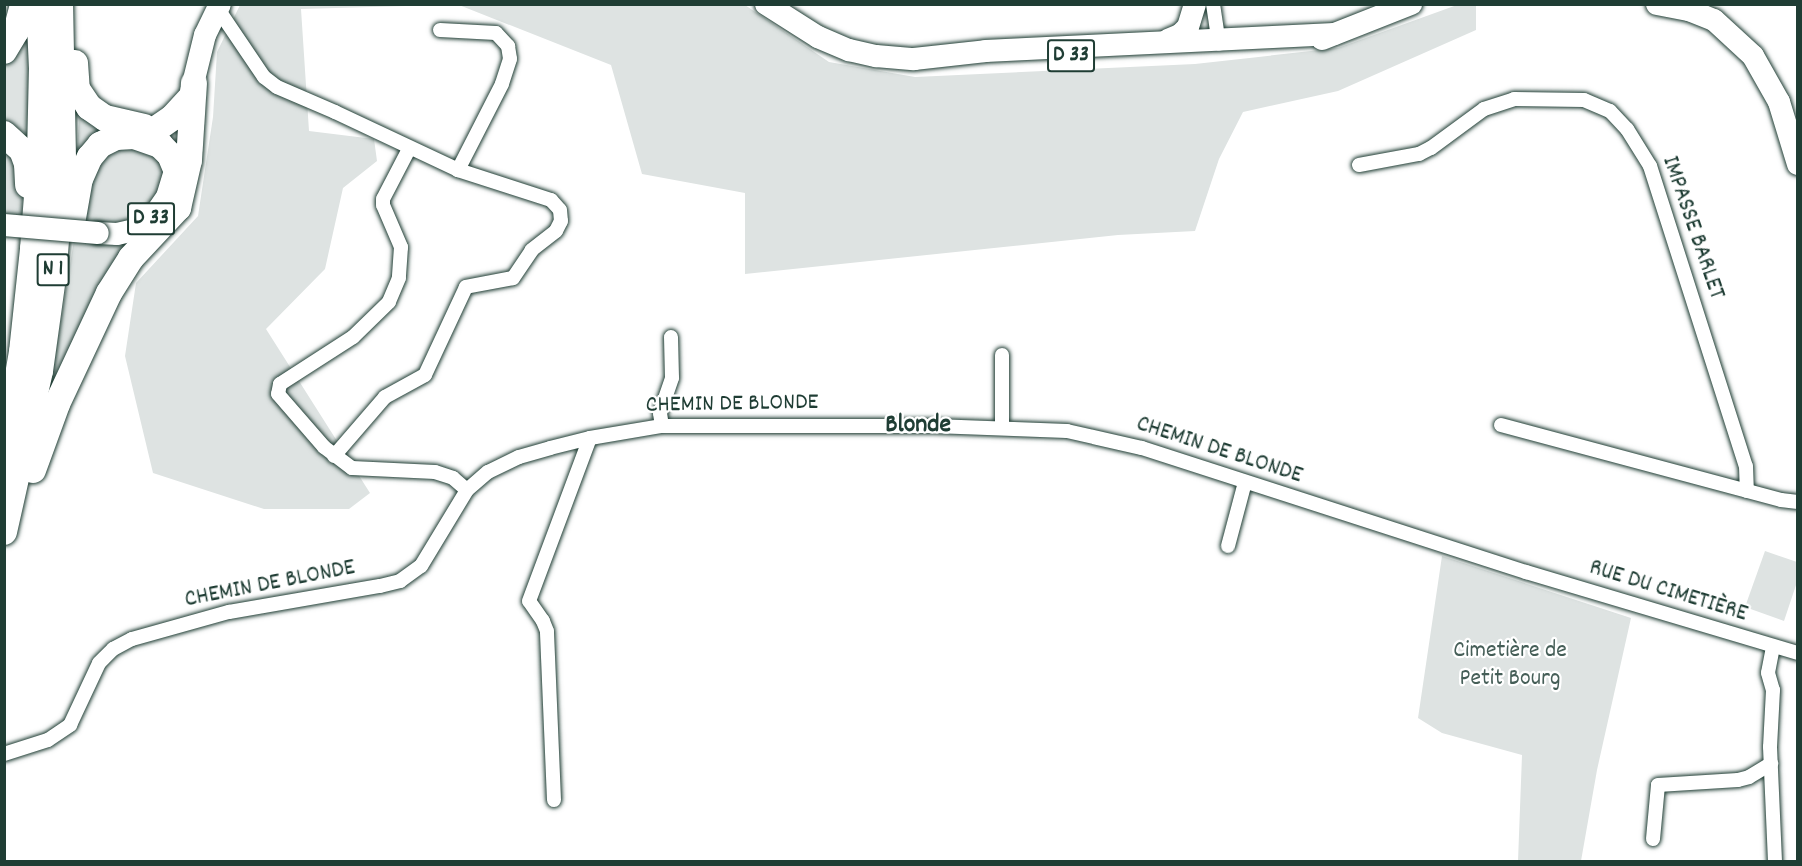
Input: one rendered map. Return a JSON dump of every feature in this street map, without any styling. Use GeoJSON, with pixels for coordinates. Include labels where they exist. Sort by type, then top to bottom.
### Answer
{"type":"FeatureCollection","features":[{"type":"Feature","properties":{"kind":"highway"},"geometry":{"type":"LineString","coordinates":[[4,51],[16,31],[23,4]]}},
{"type":"Feature","properties":{"kind":"highway","name":"N 1"},"geometry":{"type":"LineString","coordinates":[[4,456],[22,352],[33,249],[40,155],[42,69],[39,4]]}},
{"type":"Feature","properties":{"kind":"highway","name":"N 1"},"geometry":{"type":"LineString","coordinates":[[4,532],[40,371],[53,277],[63,158],[60,4]]}},
{"type":"Feature","properties":{"kind":"highway"},"geometry":{"type":"LineString","coordinates":[[70,4],[77,89],[89,106],[105,118],[144,127],[159,127],[171,132],[181,142]]}},
{"type":"Feature","properties":{"kind":"highway"},"geometry":{"type":"LineString","coordinates":[[159,127],[172,118],[191,92]]}},
{"type":"Feature","properties":{"kind":"highway"},"geometry":{"type":"LineString","coordinates":[[4,537],[57,404],[109,293],[131,258],[178,208],[189,160],[191,92]]}},
{"type":"Feature","properties":{"kind":"highway"},"geometry":{"type":"LineString","coordinates":[[4,134],[22,150],[27,164],[28,189],[16,311],[22,352]]}},
{"type":"Feature","properties":{"kind":"highway"},"geometry":{"type":"LineString","coordinates":[[40,371],[62,278],[80,179],[90,157],[100,145],[116,137],[134,136],[160,145],[170,155],[176,169]]}},
{"type":"Feature","properties":{"kind":"main road","name":"D 33"},"geometry":{"type":"LineString","coordinates":[[766,4],[818,37],[849,50],[876,56],[914,60],[986,51],[1168,40],[1208,44]]}},
{"type":"Feature","properties":{"kind":"main road"},"geometry":{"type":"LineString","coordinates":[[1168,40],[1180,35],[1188,27],[1196,4]]}},
{"type":"Feature","properties":{"kind":"main road","name":"D 33"},"geometry":{"type":"LineString","coordinates":[[944,57],[985,60],[1334,33],[1411,4]]}},
{"type":"Feature","properties":{"kind":"main road"},"geometry":{"type":"LineString","coordinates":[[1658,4],[1689,10],[1714,20],[1754,56],[1779,102],[1797,164]]}},
{"type":"Feature","properties":{"kind":"main road","name":"D 33"},"geometry":{"type":"LineString","coordinates":[[4,225],[117,234],[135,230],[153,217],[167,197],[176,169],[205,35],[218,8]]}},
{"type":"Feature","properties":{"kind":"street"},"geometry":{"type":"LineString","coordinates":[[1196,4],[1208,44]]}},
{"type":"Feature","properties":{"kind":"street"},"geometry":{"type":"LineString","coordinates":[[1208,44],[1213,4]]}},
{"type":"Feature","properties":{"kind":"street"},"geometry":{"type":"LineString","coordinates":[[218,8],[269,83],[458,170],[551,200],[560,210],[560,226],[532,250],[513,278],[466,287],[425,375],[385,397],[334,456]]}},
{"type":"Feature","properties":{"kind":"street"},"geometry":{"type":"LineString","coordinates":[[440,30],[489,30],[496,33],[508,46],[510,59],[507,74],[458,170]]}},
{"type":"Feature","properties":{"kind":"street","name":"IMPASSE BARLET"},"geometry":{"type":"LineString","coordinates":[[1359,165],[1419,154],[1484,110],[1514,99],[1584,100],[1610,111],[1628,129],[1650,166],[1746,466],[1747,491]]}},
{"type":"Feature","properties":{"kind":"street"},"geometry":{"type":"LineString","coordinates":[[409,149],[383,199],[383,205],[401,247],[399,278],[392,296],[375,317],[353,338],[284,381],[278,388],[281,400],[334,456],[360,470],[435,472],[453,478],[467,490]]}},
{"type":"Feature","properties":{"kind":"street"},"geometry":{"type":"LineString","coordinates":[[662,426],[660,413],[672,378],[671,337]]}},
{"type":"Feature","properties":{"kind":"street"},"geometry":{"type":"LineString","coordinates":[[1002,355],[1002,427]]}},
{"type":"Feature","properties":{"kind":"street","name":"CHEMIN DE BLONDE"},"geometry":{"type":"LineString","coordinates":[[4,754],[48,740],[70,725],[99,663],[113,648],[132,639],[229,612],[400,581],[421,566],[467,490],[488,472],[519,457],[590,438],[662,426],[721,424],[1002,427],[1078,434],[1142,448],[1526,572]]}},
{"type":"Feature","properties":{"kind":"street"},"geometry":{"type":"LineString","coordinates":[[1501,425],[1747,491],[1797,502]]}},
{"type":"Feature","properties":{"kind":"street"},"geometry":{"type":"LineString","coordinates":[[554,800],[547,631],[543,621],[528,603],[590,438]]}},
{"type":"Feature","properties":{"kind":"street"},"geometry":{"type":"LineString","coordinates":[[1228,546],[1245,482]]}},
{"type":"Feature","properties":{"kind":"street","name":"RUE DU CIMETIÈRE"},"geometry":{"type":"LineString","coordinates":[[1526,572],[1797,654]]}},
{"type":"Feature","properties":{"kind":"street"},"geometry":{"type":"LineString","coordinates":[[1773,646],[1768,673],[1773,690],[1771,764],[1775,861]]}},
{"type":"Feature","properties":{"kind":"street"},"geometry":{"type":"LineString","coordinates":[[1653,839],[1658,784],[1738,780],[1749,777],[1771,764]]}},
{"type":"Feature","properties":{"kind":"green space"},"geometry":{"type":"Polygon","coordinates":[[[240,5],[441,5],[301,9],[309,131],[374,139],[377,161],[343,188],[325,269],[266,329],[370,493],[349,509],[264,509],[153,473],[125,356],[136,283],[198,216],[213,117],[217,52],[240,5]]]}},
{"type":"Feature","properties":{"kind":"green space"},"geometry":{"type":"Polygon","coordinates":[[[459,5],[745,5],[829,62],[915,77],[1195,64],[1338,48],[1457,5],[1476,5],[1476,30],[1338,91],[1243,112],[1219,159],[1195,231],[1118,235],[745,274],[745,193],[642,174],[611,65],[459,5]]]}},
{"type":"Feature","properties":{"kind":"green space"},"geometry":{"type":"Polygon","coordinates":[[[30,30],[27,134],[5,122],[4,66],[30,30]]]}},
{"type":"Feature","properties":{"kind":"green space"},"geometry":{"type":"Polygon","coordinates":[[[80,110],[116,130],[75,175],[80,110]]]}},
{"type":"Feature","properties":{"kind":"green space"},"geometry":{"type":"Polygon","coordinates":[[[4,140],[23,172],[22,217],[5,215],[4,140]]]}},
{"type":"Feature","properties":{"kind":"green space"},"geometry":{"type":"Polygon","coordinates":[[[133,142],[166,162],[164,182],[150,206],[124,224],[79,222],[86,189],[105,152],[133,142]]]}},
{"type":"Feature","properties":{"kind":"green space"},"geometry":{"type":"Polygon","coordinates":[[[74,240],[111,243],[131,249],[46,413],[74,240]]]}},
{"type":"Feature","properties":{"kind":"green space"},"geometry":{"type":"Polygon","coordinates":[[[1765,551],[1797,562],[1797,582],[1784,621],[1745,607],[1765,551]]]}},
{"type":"Feature","properties":{"kind":"green space","name":"Cimetière de Petit Bourg"},"geometry":{"type":"Polygon","coordinates":[[[1442,556],[1631,618],[1597,770],[1581,861],[1518,861],[1522,755],[1442,733],[1418,718],[1442,556]]]}},
{"type":"Feature","properties":{"kind":"district","name":"Blonde"},"geometry":{"type":"Point","coordinates":[918,426]}}]}
